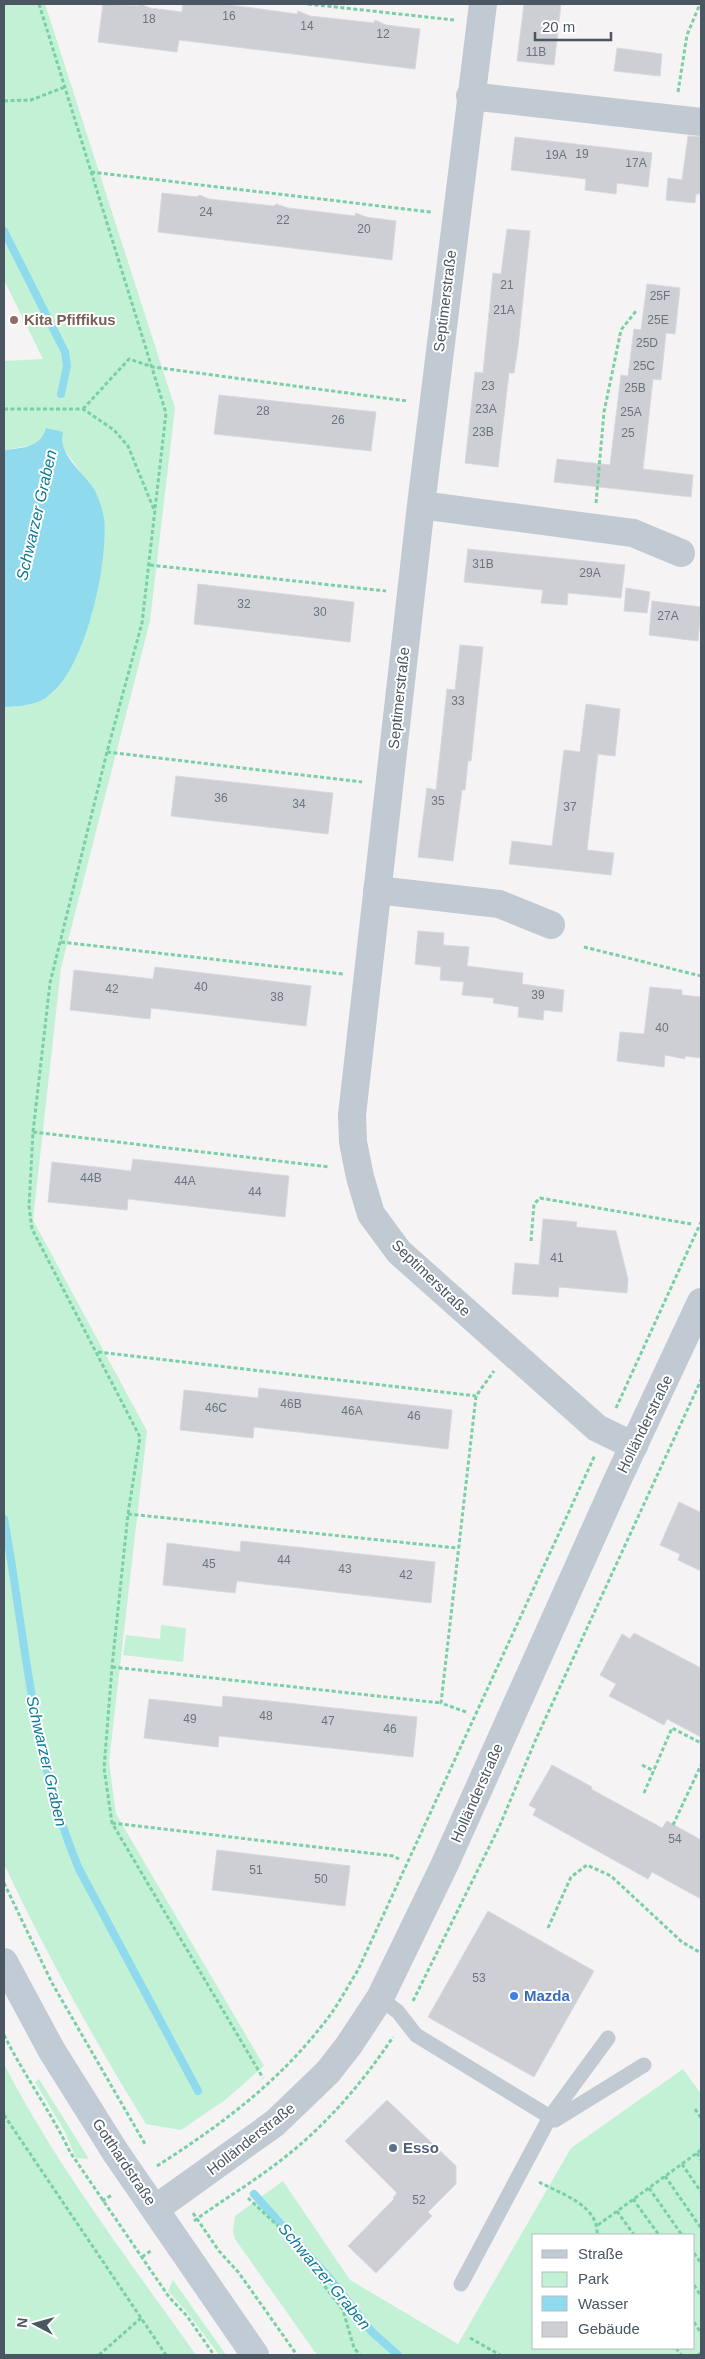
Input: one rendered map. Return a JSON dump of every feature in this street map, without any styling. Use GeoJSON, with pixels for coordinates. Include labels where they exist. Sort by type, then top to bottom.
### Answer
{"type":"FeatureCollection","features":[{"type":"Feature","properties":{"kind":"main road","name":"Gotthardstraße"},"geometry":{"type":"LineString","coordinates":[[4,1962],[52,2051],[155,2209],[255,2355]]}},
{"type":"Feature","properties":{"kind":"street","name":"Septimerstraße"},"geometry":{"type":"LineString","coordinates":[[483,4],[470,96],[377,890],[352,1116],[353,1142],[360,1177],[371,1214],[399,1252],[597,1428],[634,1446]]}},
{"type":"Feature","properties":{"kind":"street"},"geometry":{"type":"LineString","coordinates":[[470,96],[701,122]]}},
{"type":"Feature","properties":{"kind":"street"},"geometry":{"type":"LineString","coordinates":[[421,506],[633,534],[681,552]]}},
{"type":"Feature","properties":{"kind":"street"},"geometry":{"type":"LineString","coordinates":[[377,890],[499,904],[551,925]]}},
{"type":"Feature","properties":{"kind":"street","name":"Holländerstraße"},"geometry":{"type":"LineString","coordinates":[[155,2209],[276,2123],[328,2072],[349,2045],[380,1998],[448,1858],[701,1302]]}},
{"type":"Feature","properties":{"kind":"lane"},"geometry":{"type":"LineString","coordinates":[[380,1998],[398,2012],[416,2035],[555,2120],[644,2065]]}},
{"type":"Feature","properties":{"kind":"lane"},"geometry":{"type":"LineString","coordinates":[[461,2284],[550,2117],[608,2038]]}},
{"type":"Feature","properties":{"kind":"path"},"geometry":{"type":"LineString","coordinates":[[39,4],[166,413],[142,622],[107,752],[50,983],[33,1132],[28,1206],[32,1229],[140,1437],[128,1514],[112,1667],[104,1768],[112,1823],[263,2078]]}},
{"type":"Feature","properties":{"kind":"path"},"geometry":{"type":"LineString","coordinates":[[308,4],[454,20]]}},
{"type":"Feature","properties":{"kind":"path"},"geometry":{"type":"LineString","coordinates":[[677,94],[686,35],[700,4]]}},
{"type":"Feature","properties":{"kind":"path"},"geometry":{"type":"LineString","coordinates":[[4,101],[31,100],[65,86]]}},
{"type":"Feature","properties":{"kind":"path"},"geometry":{"type":"LineString","coordinates":[[91,172],[432,212]]}},
{"type":"Feature","properties":{"kind":"path"},"geometry":{"type":"LineString","coordinates":[[593,528],[604,412],[621,330],[636,310]]}},
{"type":"Feature","properties":{"kind":"path"},"geometry":{"type":"LineString","coordinates":[[83,409],[130,359],[153,367],[410,401]]}},
{"type":"Feature","properties":{"kind":"path"},"geometry":{"type":"LineString","coordinates":[[4,409],[83,409],[114,430],[128,446],[155,512]]}},
{"type":"Feature","properties":{"kind":"path"},"geometry":{"type":"LineString","coordinates":[[150,565],[389,591]]}},
{"type":"Feature","properties":{"kind":"path"},"geometry":{"type":"LineString","coordinates":[[107,752],[367,783]]}},
{"type":"Feature","properties":{"kind":"path"},"geometry":{"type":"LineString","coordinates":[[61,942],[345,974]]}},
{"type":"Feature","properties":{"kind":"path"},"geometry":{"type":"LineString","coordinates":[[584,948],[701,976]]}},
{"type":"Feature","properties":{"kind":"path"},"geometry":{"type":"LineString","coordinates":[[33,1132],[332,1167]]}},
{"type":"Feature","properties":{"kind":"path"},"geometry":{"type":"LineString","coordinates":[[531,1241],[534,1204],[540,1198],[691,1224]]}},
{"type":"Feature","properties":{"kind":"path"},"geometry":{"type":"LineString","coordinates":[[616,1409],[701,1222]]}},
{"type":"Feature","properties":{"kind":"path"},"geometry":{"type":"LineString","coordinates":[[97,1352],[476,1396]]}},
{"type":"Feature","properties":{"kind":"path"},"geometry":{"type":"LineString","coordinates":[[441,1703],[457,1548],[476,1396],[496,1369]]}},
{"type":"Feature","properties":{"kind":"path"},"geometry":{"type":"LineString","coordinates":[[179,2152],[259,2093],[286,2068],[322,2027],[358,1970],[597,1451]]}},
{"type":"Feature","properties":{"kind":"path"},"geometry":{"type":"LineString","coordinates":[[128,1514],[457,1548]]}},
{"type":"Feature","properties":{"kind":"path"},"geometry":{"type":"LineString","coordinates":[[112,1667],[441,1703],[466,1712]]}},
{"type":"Feature","properties":{"kind":"path"},"geometry":{"type":"LineString","coordinates":[[644,1793],[672,1728],[701,1742]]}},
{"type":"Feature","properties":{"kind":"path"},"geometry":{"type":"LineString","coordinates":[[642,1765],[654,1771]]}},
{"type":"Feature","properties":{"kind":"path"},"geometry":{"type":"LineString","coordinates":[[673,1825],[701,1765]]}},
{"type":"Feature","properties":{"kind":"path"},"geometry":{"type":"LineString","coordinates":[[112,1823],[393,1856],[399,1859]]}},
{"type":"Feature","properties":{"kind":"path"},"geometry":{"type":"LineString","coordinates":[[548,1928],[571,1877],[587,1865],[611,1876],[682,1942],[701,1953]]}},
{"type":"Feature","properties":{"kind":"path"},"geometry":{"type":"LineString","coordinates":[[4,1883],[52,1983],[144,2143]]}},
{"type":"Feature","properties":{"kind":"path"},"geometry":{"type":"LineString","coordinates":[[4,2035],[22,2071],[59,2130],[70,2152],[102,2201],[214,2355]]}},
{"type":"Feature","properties":{"kind":"path"},"geometry":{"type":"LineString","coordinates":[[695,2109],[701,2118]]}},
{"type":"Feature","properties":{"kind":"path"},"geometry":{"type":"LineString","coordinates":[[4,2115],[166,2355]]}},
{"type":"Feature","properties":{"kind":"path"},"geometry":{"type":"LineString","coordinates":[[598,2225],[701,2150]]}},
{"type":"Feature","properties":{"kind":"path"},"geometry":{"type":"LineString","coordinates":[[697,2154],[701,2160]]}},
{"type":"Feature","properties":{"kind":"path"},"geometry":{"type":"LineString","coordinates":[[682,2164],[701,2192]]}},
{"type":"Feature","properties":{"kind":"path"},"geometry":{"type":"LineString","coordinates":[[521,2172],[589,2210],[598,2225],[597,2234]]}},
{"type":"Feature","properties":{"kind":"path"},"geometry":{"type":"LineString","coordinates":[[665,2176],[701,2228]]}},
{"type":"Feature","properties":{"kind":"path"},"geometry":{"type":"LineString","coordinates":[[649,2188],[681,2234]]}},
{"type":"Feature","properties":{"kind":"path"},"geometry":{"type":"LineString","coordinates":[[102,2201],[113,2194]]}},
{"type":"Feature","properties":{"kind":"path"},"geometry":{"type":"LineString","coordinates":[[248,2198],[280,2227],[343,2310],[354,2348],[360,2355]]}},
{"type":"Feature","properties":{"kind":"path"},"geometry":{"type":"LineString","coordinates":[[633,2199],[658,2234]]}},
{"type":"Feature","properties":{"kind":"path"},"geometry":{"type":"LineString","coordinates":[[617,2210],[633,2234]]}},
{"type":"Feature","properties":{"kind":"path"},"geometry":{"type":"LineString","coordinates":[[142,2257],[152,2250]]}},
{"type":"Feature","properties":{"kind":"path"},"geometry":{"type":"LineString","coordinates":[[220,2251],[239,2272],[297,2355]]}},
{"type":"Feature","properties":{"kind":"path"},"geometry":{"type":"LineString","coordinates":[[99,2355],[141,2318]]}},
{"type":"Feature","properties":{"kind":"path"},"geometry":{"type":"LineString","coordinates":[[470,2338],[500,2355]]}},
{"type":"Feature","properties":{"kind":"green space"},"geometry":{"type":"Polygon","coordinates":[[[4,4],[45,4],[175,408],[150,621],[61,968],[33,1220],[147,1431],[109,1762],[116,1814],[264,2066],[225,2100],[181,2130],[146,2124],[71,1996],[4,1864],[4,707],[30,704],[54,692],[92,614],[104,548],[94,490],[63,448],[62,436],[45,434],[34,445],[4,450],[4,361],[43,359],[4,280],[4,4]]]}},
{"type":"Feature","properties":{"kind":"green space"},"geometry":{"type":"Polygon","coordinates":[[[161,1625],[186,1628],[183,1662],[123,1655],[126,1635],[160,1639],[161,1625]]]}},
{"type":"Feature","properties":{"kind":"green space"},"geometry":{"type":"Polygon","coordinates":[[[4,2064],[47,2140],[70,2176],[196,2355],[4,2355],[4,2064]]]}},
{"type":"Feature","properties":{"kind":"green space"},"geometry":{"type":"Polygon","coordinates":[[[683,2069],[701,2094],[701,2355],[317,2355],[235,2239],[233,2231],[235,2216],[283,2181],[350,2280],[458,2344],[571,2148],[683,2069]]]}},
{"type":"Feature","properties":{"kind":"green space"},"geometry":{"type":"Polygon","coordinates":[[[39,2079],[89,2159],[76,2158],[65,2132],[35,2082],[39,2079]]]}},
{"type":"Feature","properties":{"kind":"green space"},"geometry":{"type":"Polygon","coordinates":[[[173,2280],[226,2355],[219,2355],[187,2312],[168,2291],[173,2280]]]}},
{"type":"Feature","properties":{"kind":"water"},"geometry":{"type":"Polygon","coordinates":[[[46,428],[63,432],[62,440],[67,455],[94,489],[101,507],[104,518],[105,537],[98,589],[82,643],[71,667],[59,686],[44,699],[35,703],[4,707],[4,450],[30,446],[40,440],[46,428]]]}},
{"type":"Feature","properties":{"kind":"building"},"geometry":{"type":"Polygon","coordinates":[[[103,4],[139,6],[140,4],[150,8],[182,12],[183,4],[223,4],[297,14],[298,11],[310,16],[374,23],[375,20],[386,25],[420,29],[415,69],[179,40],[177,52],[98,42],[103,4]]]}},
{"type":"Feature","properties":{"kind":"building"},"geometry":{"type":"Polygon","coordinates":[[[524,4],[561,4],[554,65],[517,61],[524,4]]]}},
{"type":"Feature","properties":{"kind":"building"},"geometry":{"type":"Polygon","coordinates":[[[617,48],[662,54],[660,76],[614,71],[617,48]]]}},
{"type":"Feature","properties":{"kind":"building"},"geometry":{"type":"Polygon","coordinates":[[[688,136],[701,137],[701,194],[696,194],[695,203],[666,200],[668,178],[682,180],[688,136]]]}},
{"type":"Feature","properties":{"kind":"building"},"geometry":{"type":"Polygon","coordinates":[[[515,137],[652,153],[648,187],[617,183],[616,194],[585,190],[586,179],[511,170],[515,137]]]}},
{"type":"Feature","properties":{"kind":"building"},"geometry":{"type":"Polygon","coordinates":[[[162,193],[197,197],[199,195],[209,199],[274,206],[276,204],[288,208],[355,216],[356,213],[366,217],[396,221],[392,260],[158,232],[162,193]]]}},
{"type":"Feature","properties":{"kind":"building"},"geometry":{"type":"Polygon","coordinates":[[[507,229],[530,231],[518,347],[514,373],[509,373],[498,467],[465,463],[475,372],[483,373],[493,273],[501,274],[507,229]]]}},
{"type":"Feature","properties":{"kind":"building"},"geometry":{"type":"Polygon","coordinates":[[[647,284],[680,288],[675,334],[666,333],[661,380],[653,379],[643,469],[693,475],[691,497],[554,482],[557,459],[610,465],[621,375],[628,376],[634,329],[641,330],[647,284]]]}},
{"type":"Feature","properties":{"kind":"building"},"geometry":{"type":"Polygon","coordinates":[[[219,395],[376,412],[371,451],[214,434],[219,395]]]}},
{"type":"Feature","properties":{"kind":"building"},"geometry":{"type":"Polygon","coordinates":[[[468,549],[625,565],[621,598],[568,593],[567,605],[541,603],[543,590],[464,582],[468,549]]]}},
{"type":"Feature","properties":{"kind":"building"},"geometry":{"type":"Polygon","coordinates":[[[198,584],[354,602],[350,642],[194,624],[198,584]]]}},
{"type":"Feature","properties":{"kind":"building"},"geometry":{"type":"Polygon","coordinates":[[[626,588],[650,592],[647,613],[624,611],[626,588]]]}},
{"type":"Feature","properties":{"kind":"building"},"geometry":{"type":"Polygon","coordinates":[[[652,601],[701,607],[698,641],[649,635],[652,601]]]}},
{"type":"Feature","properties":{"kind":"building"},"geometry":{"type":"Polygon","coordinates":[[[460,645],[483,647],[471,761],[468,761],[465,790],[462,790],[453,861],[418,857],[427,788],[436,790],[447,689],[455,690],[460,645]]]}},
{"type":"Feature","properties":{"kind":"building"},"geometry":{"type":"Polygon","coordinates":[[[586,704],[620,709],[615,756],[598,754],[587,850],[614,853],[611,875],[509,864],[512,841],[552,846],[564,750],[580,752],[586,704]]]}},
{"type":"Feature","properties":{"kind":"building"},"geometry":{"type":"Polygon","coordinates":[[[176,776],[333,793],[328,834],[171,816],[176,776]]]}},
{"type":"Feature","properties":{"kind":"building"},"geometry":{"type":"Polygon","coordinates":[[[418,931],[444,933],[443,945],[469,947],[467,966],[523,973],[522,984],[564,990],[562,1012],[544,1010],[543,1020],[518,1017],[519,1007],[493,1003],[494,998],[462,995],[464,982],[440,980],[441,967],[415,964],[418,931]]]}},
{"type":"Feature","properties":{"kind":"building"},"geometry":{"type":"Polygon","coordinates":[[[155,967],[311,986],[306,1026],[151,1008],[150,1019],[70,1010],[74,970],[153,979],[155,967]]]}},
{"type":"Feature","properties":{"kind":"building"},"geometry":{"type":"Polygon","coordinates":[[[650,987],[682,990],[682,995],[701,997],[701,1058],[685,1056],[685,1059],[665,1055],[664,1067],[617,1061],[620,1032],[644,1034],[650,987]]]}},
{"type":"Feature","properties":{"kind":"building"},"geometry":{"type":"Polygon","coordinates":[[[133,1159],[289,1176],[285,1217],[128,1199],[127,1210],[48,1202],[52,1162],[131,1171],[133,1159]]]}},
{"type":"Feature","properties":{"kind":"building"},"geometry":{"type":"Polygon","coordinates":[[[543,1219],[577,1222],[576,1227],[616,1231],[628,1279],[627,1293],[559,1287],[558,1297],[512,1294],[515,1263],[539,1265],[543,1219]]]}},
{"type":"Feature","properties":{"kind":"building"},"geometry":{"type":"Polygon","coordinates":[[[259,1388],[452,1410],[448,1449],[254,1427],[253,1438],[180,1430],[184,1390],[258,1398],[259,1388]]]}},
{"type":"Feature","properties":{"kind":"building"},"geometry":{"type":"Polygon","coordinates":[[[679,1502],[700,1512],[701,1510],[701,1571],[678,1560],[680,1554],[660,1545],[679,1502]]]}},
{"type":"Feature","properties":{"kind":"building"},"geometry":{"type":"Polygon","coordinates":[[[241,1541],[435,1562],[431,1603],[237,1581],[235,1593],[163,1585],[167,1543],[240,1552],[241,1541]]]}},
{"type":"Feature","properties":{"kind":"building"},"geometry":{"type":"Polygon","coordinates":[[[634,1633],[701,1668],[701,1737],[667,1719],[664,1725],[609,1696],[616,1684],[600,1675],[622,1634],[630,1639],[634,1633]]]}},
{"type":"Feature","properties":{"kind":"building"},"geometry":{"type":"Polygon","coordinates":[[[223,1696],[417,1717],[413,1757],[219,1736],[218,1747],[144,1738],[149,1699],[222,1707],[223,1696]]]}},
{"type":"Feature","properties":{"kind":"building"},"geometry":{"type":"Polygon","coordinates":[[[552,1765],[662,1828],[667,1821],[701,1840],[701,1899],[652,1872],[648,1879],[533,1815],[536,1809],[529,1805],[552,1765]]]}},
{"type":"Feature","properties":{"kind":"building"},"geometry":{"type":"Polygon","coordinates":[[[217,1850],[350,1866],[345,1906],[212,1890],[217,1850]]]}},
{"type":"Feature","properties":{"kind":"building","name":"Mazda"},"geometry":{"type":"Polygon","coordinates":[[[488,1911],[594,1971],[534,2077],[428,2017],[488,1911]]]}},
{"type":"Feature","properties":{"kind":"building"},"geometry":{"type":"Polygon","coordinates":[[[387,2100],[456,2166],[456,2184],[428,2212],[432,2216],[376,2273],[348,2246],[394,2199],[397,2193],[345,2141],[387,2100]]]}},
{"type":"Feature","properties":{"kind":"waterway","name":"Schwarzer Graben"},"geometry":{"type":"LineString","coordinates":[[4,231],[65,352],[67,366],[61,394]]}},
{"type":"Feature","properties":{"kind":"waterway","name":"Schwarzer Graben"},"geometry":{"type":"LineString","coordinates":[[4,1519],[40,1740],[63,1826],[79,1869],[198,2091]]}},
{"type":"Feature","properties":{"kind":"waterway","name":"Schwarzer Graben"},"geometry":{"type":"LineString","coordinates":[[254,2194],[331,2280],[372,2332],[398,2355]]}},
{"type":"Feature","properties":{"kind":"place","name":"Kita Pfiffikus"},"geometry":{"type":"Point","coordinates":[14,320]}},
{"type":"Feature","properties":{"kind":"place","name":"Mazda"},"geometry":{"type":"Point","coordinates":[514,1996]}},
{"type":"Feature","properties":{"kind":"place","name":"Esso"},"geometry":{"type":"Point","coordinates":[393,2148]}}]}
